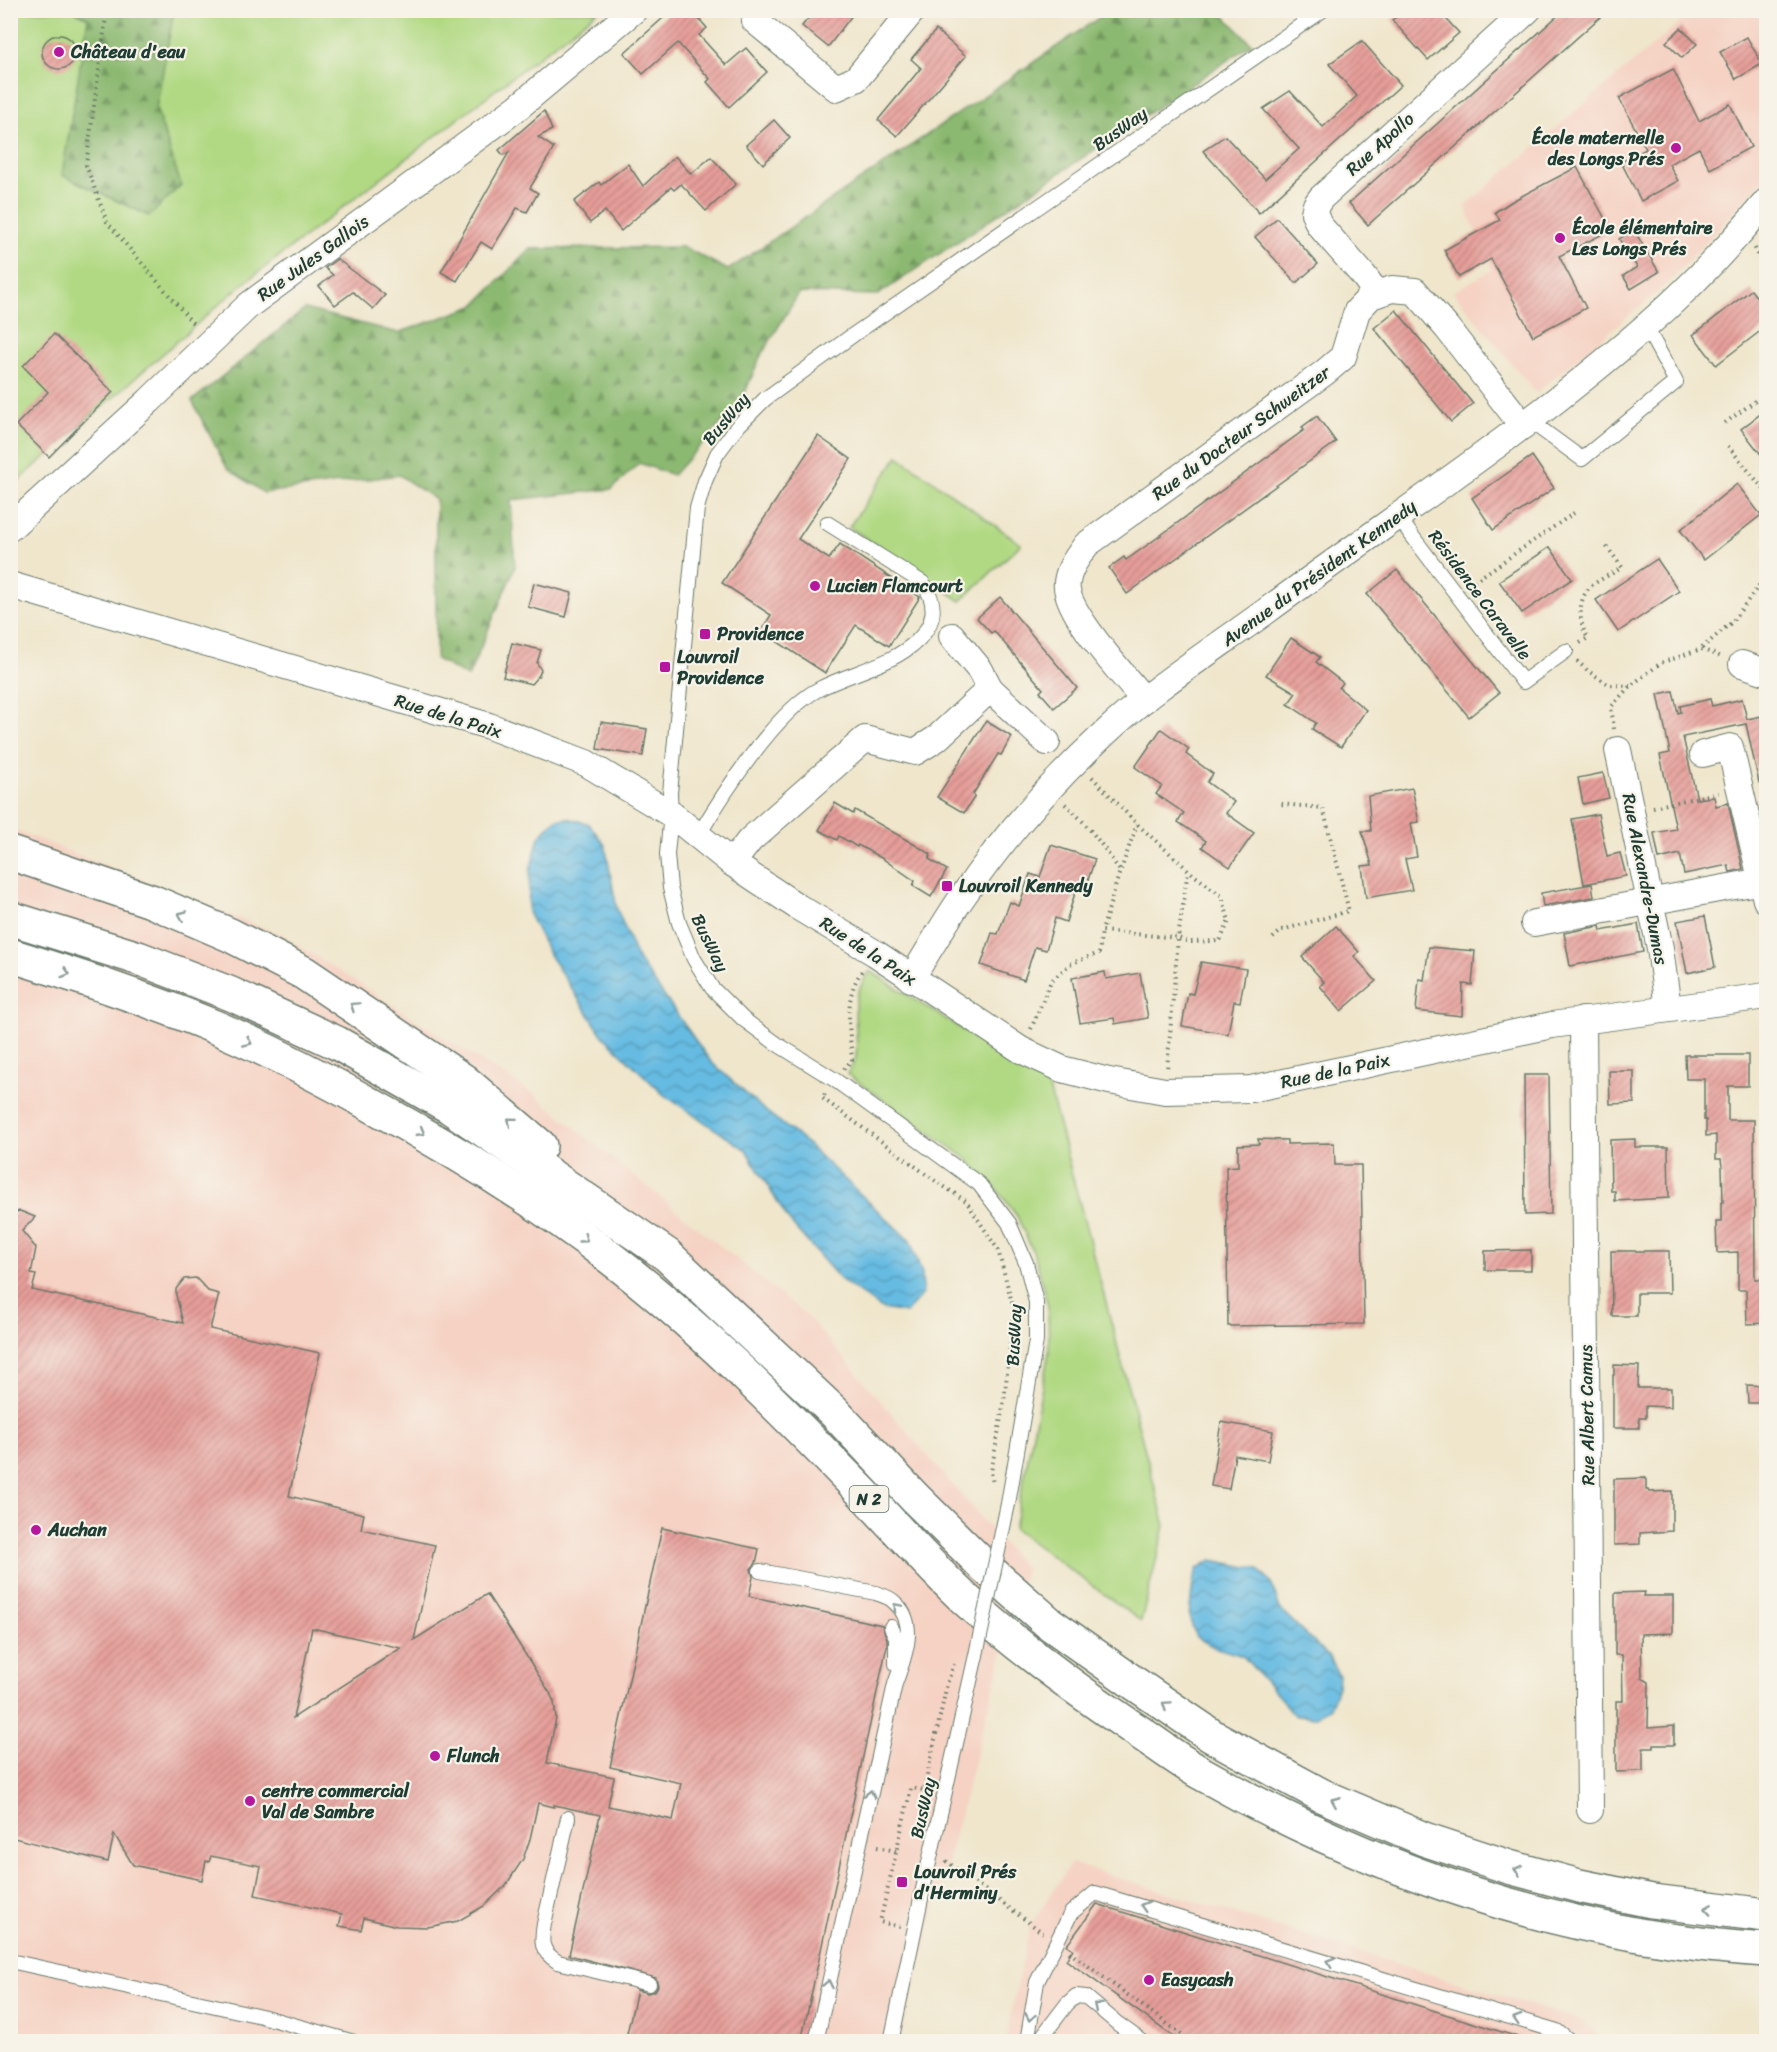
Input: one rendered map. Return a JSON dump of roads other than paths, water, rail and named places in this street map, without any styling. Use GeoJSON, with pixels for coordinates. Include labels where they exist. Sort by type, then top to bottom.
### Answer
{"type":"FeatureCollection","features":[{"type":"Feature","properties":{"kind":"highway"},"geometry":{"type":"LineString","coordinates":[[10,853],[151,901],[230,935],[304,973],[464,1081],[667,1255]]}},
{"type":"Feature","properties":{"kind":"highway","name":"N 2"},"geometry":{"type":"LineString","coordinates":[[10,918],[138,958],[231,994],[337,1043],[450,1107],[667,1255],[834,1412],[914,1497],[999,1579],[1049,1623],[1212,1736],[1323,1796],[1424,1839],[1509,1868],[1652,1901],[1767,1916]]}},
{"type":"Feature","properties":{"kind":"highway","name":"N 2"},"geometry":{"type":"LineString","coordinates":[[10,955],[130,993],[220,1029],[312,1072],[424,1134],[541,1208],[610,1257],[718,1351],[809,1438],[961,1596],[1025,1652],[1195,1770],[1298,1824],[1350,1848],[1489,1900],[1555,1918],[1645,1935],[1720,1947],[1767,1950]]}},
{"type":"Feature","properties":{"kind":"street","name":"Rue Jules Gallois"},"geometry":{"type":"LineString","coordinates":[[10,528],[249,305],[517,108],[634,10]]}},
{"type":"Feature","properties":{"kind":"street"},"geometry":{"type":"LineString","coordinates":[[755,21],[836,88],[856,79],[914,10]]}},
{"type":"Feature","properties":{"kind":"street","name":"Rue Apollo"},"geometry":{"type":"LineString","coordinates":[[1377,294],[1319,225],[1314,213],[1316,205],[1528,10]]}},
{"type":"Feature","properties":{"kind":"street","name":"Avenue du Président Kennedy"},"geometry":{"type":"LineString","coordinates":[[911,979],[960,899],[998,848],[1048,789],[1103,734],[1144,700],[1526,423],[1646,327],[1685,291],[1767,202]]}},
{"type":"Feature","properties":{"kind":"street"},"geometry":{"type":"LineString","coordinates":[[1377,294],[1392,289],[1415,291],[1526,423]]}},
{"type":"Feature","properties":{"kind":"street","name":"Rue du Docteur Schweitzer"},"geometry":{"type":"LineString","coordinates":[[1144,700],[1093,638],[1073,608],[1066,584],[1072,564],[1086,545],[1343,357],[1358,311],[1371,296],[1377,294]]}},
{"type":"Feature","properties":{"kind":"street","name":"Rue de la Paix"},"geometry":{"type":"LineString","coordinates":[[10,585],[489,726],[586,763],[671,814],[732,863],[798,907],[875,953],[1021,1050],[1062,1070],[1109,1081],[1165,1090],[1251,1089],[1583,1020],[1767,996]]}},
{"type":"Feature","properties":{"kind":"street"},"geometry":{"type":"LineString","coordinates":[[952,636],[980,670],[990,689],[1047,742]]}},
{"type":"Feature","properties":{"kind":"street"},"geometry":{"type":"LineString","coordinates":[[1742,664],[1767,672]]}},
{"type":"Feature","properties":{"kind":"street"},"geometry":{"type":"LineString","coordinates":[[732,863],[750,840],[865,739],[915,753],[936,739],[990,689]]}},
{"type":"Feature","properties":{"kind":"street"},"geometry":{"type":"LineString","coordinates":[[1534,923],[1651,902],[1765,886],[1730,747],[1703,754]]}},
{"type":"Feature","properties":{"kind":"street","name":"Rue Alexandre-Dumas"},"geometry":{"type":"LineString","coordinates":[[1618,750],[1660,948],[1668,1008]]}},
{"type":"Feature","properties":{"kind":"street","name":"Rue Albert Camus"},"geometry":{"type":"LineString","coordinates":[[1583,1020],[1590,1810]]}},
{"type":"Feature","properties":{"kind":"lane","name":"BusWay"},"geometry":{"type":"LineString","coordinates":[[891,2042],[1008,1504],[1036,1341],[1036,1302],[1026,1263],[1009,1223],[979,1184],[835,1080],[743,1020],[712,988],[694,959],[679,923],[670,888],[667,854],[671,814],[670,794],[697,508],[705,481],[717,454],[738,427],[765,399],[853,335],[1323,10]]}},
{"type":"Feature","properties":{"kind":"lane"},"geometry":{"type":"LineString","coordinates":[[1526,423],[1582,459],[1676,382],[1646,327]]}},
{"type":"Feature","properties":{"kind":"lane","name":"Résidence Caravelle"},"geometry":{"type":"LineString","coordinates":[[1397,516],[1523,682],[1566,651]]}},
{"type":"Feature","properties":{"kind":"lane"},"geometry":{"type":"LineString","coordinates":[[698,836],[721,797],[769,735],[796,706],[818,689],[897,656],[918,640],[931,623],[933,606],[931,594],[923,583],[827,523]]}},
{"type":"Feature","properties":{"kind":"lane"},"geometry":{"type":"LineString","coordinates":[[760,1572],[876,1593],[893,1601],[903,1613],[909,1628],[907,1648],[895,1684],[816,2042]]}},
{"type":"Feature","properties":{"kind":"lane"},"geometry":{"type":"LineString","coordinates":[[891,1627],[896,1637],[897,1651],[895,1684]]}},
{"type":"Feature","properties":{"kind":"lane"},"geometry":{"type":"LineString","coordinates":[[568,1818],[544,1923],[541,1939],[543,1948],[549,1957],[558,1962],[649,1984]]}},
{"type":"Feature","properties":{"kind":"lane"},"geometry":{"type":"LineString","coordinates":[[1027,2042],[1037,1982],[1071,1913],[1095,1893],[1557,2031],[1570,2042]]}},
{"type":"Feature","properties":{"kind":"lane"},"geometry":{"type":"LineString","coordinates":[[10,1961],[261,2016],[351,2041]]}},
{"type":"Feature","properties":{"kind":"lane"},"geometry":{"type":"LineString","coordinates":[[1038,2042],[1067,2004],[1076,1996],[1086,1997],[1143,2042]]}},
{"type":"Feature","properties":{"kind":"water"},"geometry":{"type":"Polygon","coordinates":[[[568,818],[589,824],[605,845],[617,909],[637,958],[711,1062],[762,1108],[804,1141],[910,1241],[922,1273],[923,1294],[906,1313],[882,1309],[840,1279],[789,1221],[746,1150],[664,1095],[603,1036],[550,956],[528,912],[530,871],[539,837],[555,820],[568,818]]]}},
{"type":"Feature","properties":{"kind":"water"},"geometry":{"type":"Polygon","coordinates":[[[1211,1560],[1258,1569],[1271,1583],[1280,1609],[1329,1657],[1339,1676],[1338,1687],[1330,1707],[1316,1717],[1296,1716],[1243,1656],[1214,1647],[1196,1637],[1189,1617],[1193,1582],[1197,1569],[1211,1560]]]}},
{"type":"Feature","properties":{"kind":"place","name":"Château d'eau"},"geometry":{"type":"Point","coordinates":[59,52]}},
{"type":"Feature","properties":{"kind":"place","name":"École maternelle des Longs Prés"},"geometry":{"type":"Point","coordinates":[1676,148]}},
{"type":"Feature","properties":{"kind":"place","name":"École élémentaire Les Longs Prés"},"geometry":{"type":"Point","coordinates":[1560,238]}},
{"type":"Feature","properties":{"kind":"place","name":"Lucien Flamcourt"},"geometry":{"type":"Point","coordinates":[815,586]}},
{"type":"Feature","properties":{"kind":"place","name":"Providence"},"geometry":{"type":"Point","coordinates":[705,634]}},
{"type":"Feature","properties":{"kind":"place","name":"Louvroil Providence"},"geometry":{"type":"Point","coordinates":[665,667]}},
{"type":"Feature","properties":{"kind":"place","name":"Louvroil Kennedy"},"geometry":{"type":"Point","coordinates":[947,886]}},
{"type":"Feature","properties":{"kind":"place","name":"Auchan"},"geometry":{"type":"Point","coordinates":[36,1530]}},
{"type":"Feature","properties":{"kind":"place","name":"Flunch"},"geometry":{"type":"Point","coordinates":[435,1756]}},
{"type":"Feature","properties":{"kind":"place","name":"centre commercial Val de Sambre"},"geometry":{"type":"Point","coordinates":[250,1801]}},
{"type":"Feature","properties":{"kind":"place","name":"Louvroil Prés d'Herminy"},"geometry":{"type":"Point","coordinates":[902,1882]}},
{"type":"Feature","properties":{"kind":"place","name":"Easycash"},"geometry":{"type":"Point","coordinates":[1149,1980]}}]}
